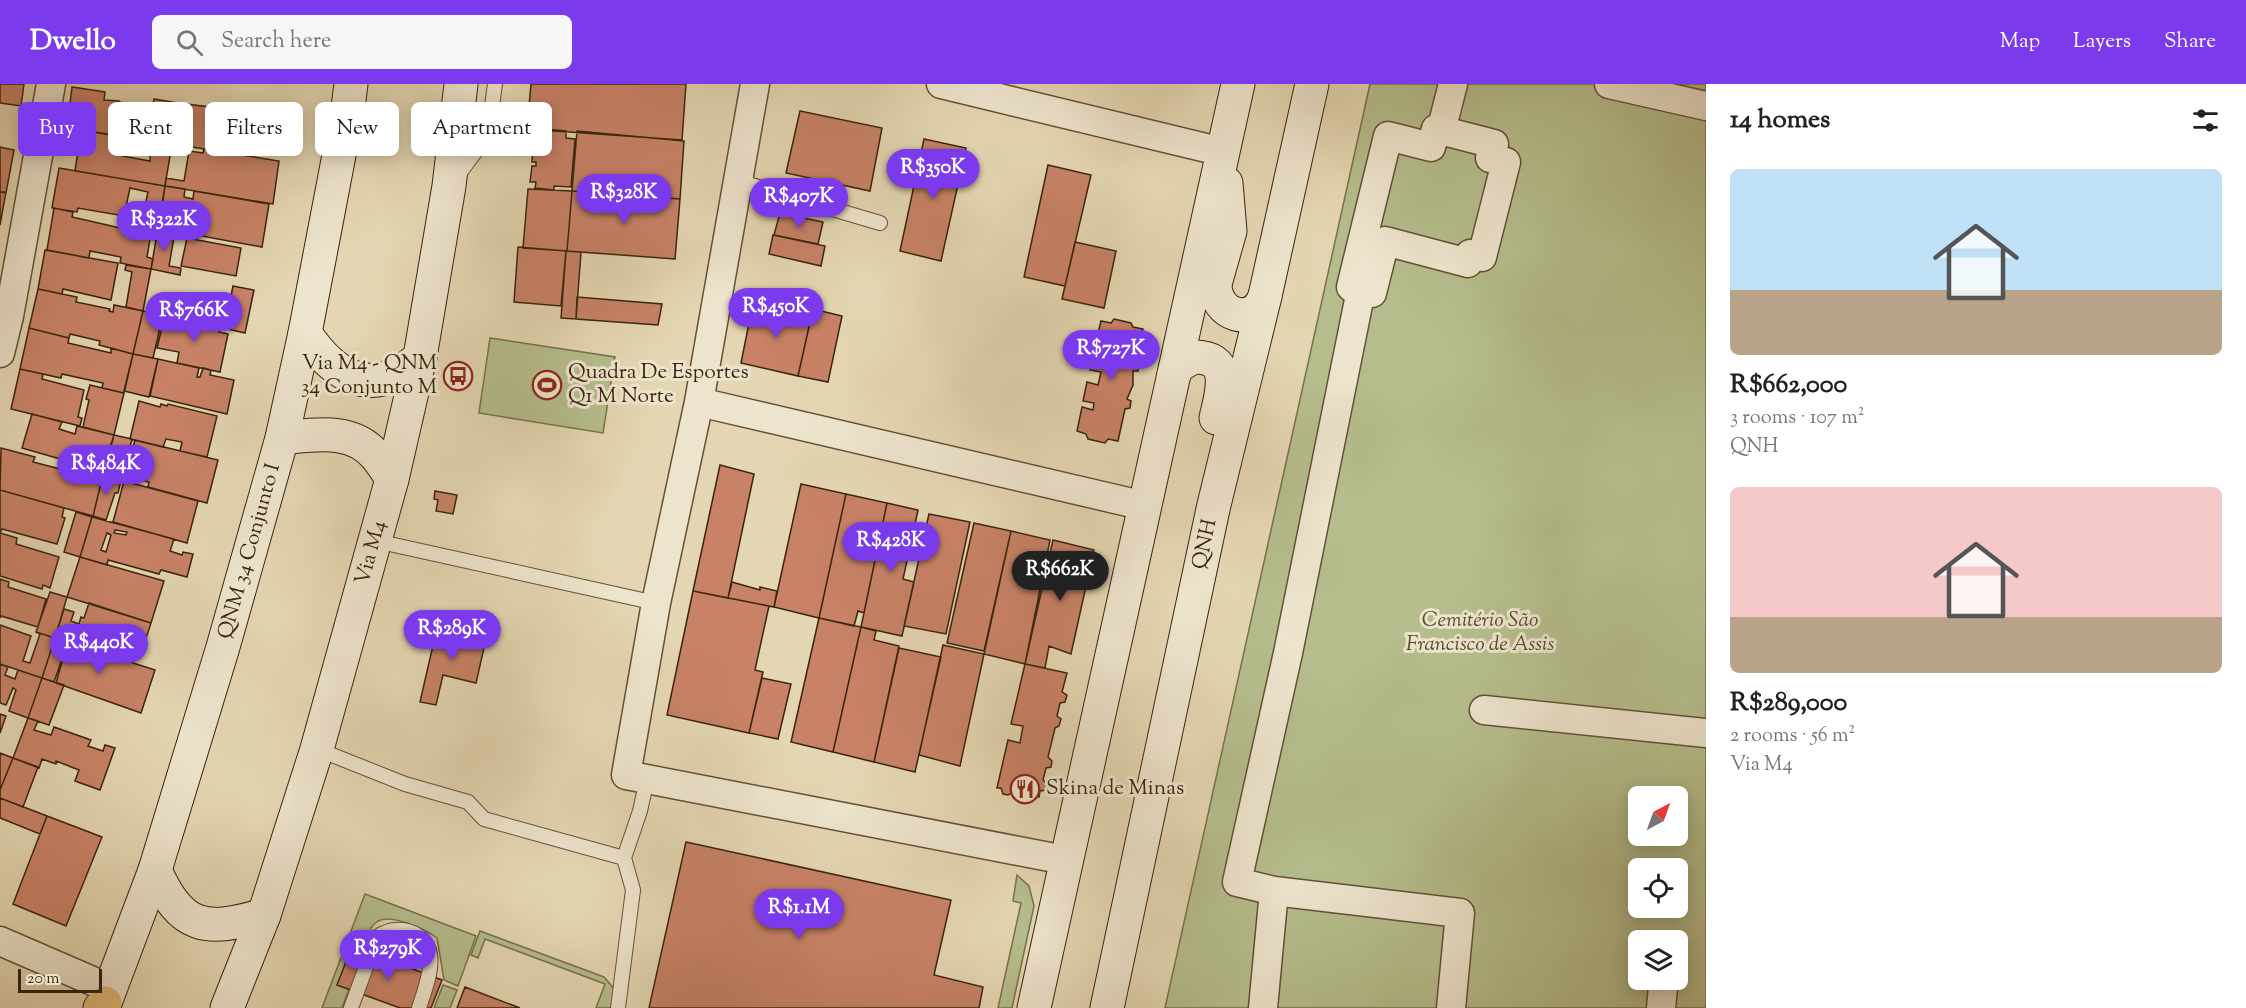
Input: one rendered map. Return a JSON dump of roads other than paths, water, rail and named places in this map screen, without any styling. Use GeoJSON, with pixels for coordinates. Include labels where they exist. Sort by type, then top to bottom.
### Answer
{"type":"FeatureCollection","features":[{"type":"Feature","properties":{"kind":"street"},"geometry":{"type":"LineString","coordinates":[[0,353],[9,316],[51,84]]}},
{"type":"Feature","properties":{"kind":"street","name":"QNM 34 Conjunto I"},"geometry":{"type":"LineString","coordinates":[[105,1002],[154,870],[223,647],[282,438],[305,333],[351,84]]}},
{"type":"Feature","properties":{"kind":"street","name":"Via M4"},"geometry":{"type":"LineString","coordinates":[[227,1008],[264,915],[317,749],[392,479],[420,357],[449,186],[461,84]]}},
{"type":"Feature","properties":{"kind":"street"},"geometry":{"type":"LineString","coordinates":[[755,84],[699,402],[656,603],[626,775],[1065,860]]}},
{"type":"Feature","properties":{"kind":"street"},"geometry":{"type":"LineString","coordinates":[[942,84],[1223,152]]}},
{"type":"Feature","properties":{"kind":"street"},"geometry":{"type":"LineString","coordinates":[[1034,1008],[1238,84]]}},
{"type":"Feature","properties":{"kind":"street","name":"QNH"},"geometry":{"type":"LineString","coordinates":[[1107,1008],[1212,509],[1265,296],[1312,84]]}},
{"type":"Feature","properties":{"kind":"street"},"geometry":{"type":"LineString","coordinates":[[1441,131],[1453,84]]}},
{"type":"Feature","properties":{"kind":"street"},"geometry":{"type":"LineString","coordinates":[[1609,84],[1706,106]]}},
{"type":"Feature","properties":{"kind":"street"},"geometry":{"type":"LineString","coordinates":[[1436,129],[1494,144],[1490,158],[1506,162],[1482,257],[1470,254],[1468,262],[1385,241],[1372,293],[1361,290],[1351,287],[1388,136],[1431,147],[1436,129]]}},
{"type":"Feature","properties":{"kind":"street"},"geometry":{"type":"LineString","coordinates":[[1223,152],[1230,231],[1215,284],[1215,293],[1223,308],[1239,315],[1256,311],[1262,305],[1265,296]]}},
{"type":"Feature","properties":{"kind":"street"},"geometry":{"type":"LineString","coordinates":[[1361,290],[1288,653],[1237,882],[1274,891],[1460,913],[1451,1008]]}},
{"type":"Feature","properties":{"kind":"street"},"geometry":{"type":"LineString","coordinates":[[305,333],[320,355],[337,369],[356,379],[374,380],[393,376],[407,369],[420,357]]}},
{"type":"Feature","properties":{"kind":"street"},"geometry":{"type":"LineString","coordinates":[[1174,374],[1178,366],[1192,357],[1210,359],[1222,373],[1224,383],[1210,442],[1212,509]]}},
{"type":"Feature","properties":{"kind":"street"},"geometry":{"type":"LineString","coordinates":[[699,402],[1146,506]]}},
{"type":"Feature","properties":{"kind":"street"},"geometry":{"type":"LineString","coordinates":[[282,438],[327,434],[344,436],[375,454],[392,479]]}},
{"type":"Feature","properties":{"kind":"street"},"geometry":{"type":"LineString","coordinates":[[1485,710],[1706,733]]}},
{"type":"Feature","properties":{"kind":"street"},"geometry":{"type":"LineString","coordinates":[[154,870],[174,905],[186,916],[202,923],[218,926],[264,915]]}},
{"type":"Feature","properties":{"kind":"street"},"geometry":{"type":"LineString","coordinates":[[1263,1008],[1274,891]]}},
{"type":"Feature","properties":{"kind":"street"},"geometry":{"type":"LineString","coordinates":[[0,941],[105,1002]]}},
{"type":"Feature","properties":{"kind":"street"},"geometry":{"type":"LineString","coordinates":[[1042,973],[1047,1008]]}},
{"type":"Feature","properties":{"kind":"lane"},"geometry":{"type":"LineString","coordinates":[[449,186],[488,135],[495,84]]}},
{"type":"Feature","properties":{"kind":"lane"},"geometry":{"type":"LineString","coordinates":[[738,181],[880,223]]}},
{"type":"Feature","properties":{"kind":"lane"},"geometry":{"type":"LineString","coordinates":[[376,541],[656,603]]}},
{"type":"Feature","properties":{"kind":"lane"},"geometry":{"type":"LineString","coordinates":[[317,749],[405,784],[468,802],[484,819],[624,858]]}},
{"type":"Feature","properties":{"kind":"lane"},"geometry":{"type":"LineString","coordinates":[[618,1008],[633,890],[624,858],[640,811],[646,779]]}},
{"type":"Feature","properties":{"kind":"lane"},"geometry":{"type":"LineString","coordinates":[[351,1008],[377,937],[385,931],[394,929],[416,935],[425,940],[429,948],[429,975],[419,1008]]}},
{"type":"Feature","properties":{"kind":"place","name":"Via M4 - QNM 34 Conjunto M"},"geometry":{"type":"Point","coordinates":[458,376]}},
{"type":"Feature","properties":{"kind":"place","name":"Quadra De Esportes Q1 M Norte"},"geometry":{"type":"Point","coordinates":[547,385]}},
{"type":"Feature","properties":{"kind":"place","name":"Skina de Minas"},"geometry":{"type":"Point","coordinates":[1025,789]}},
{"type":"Feature","properties":{"kind":"park label","name":"Cemitério São Francisco de Assis"},"geometry":{"type":"Point","coordinates":[1480,633]}}]}
